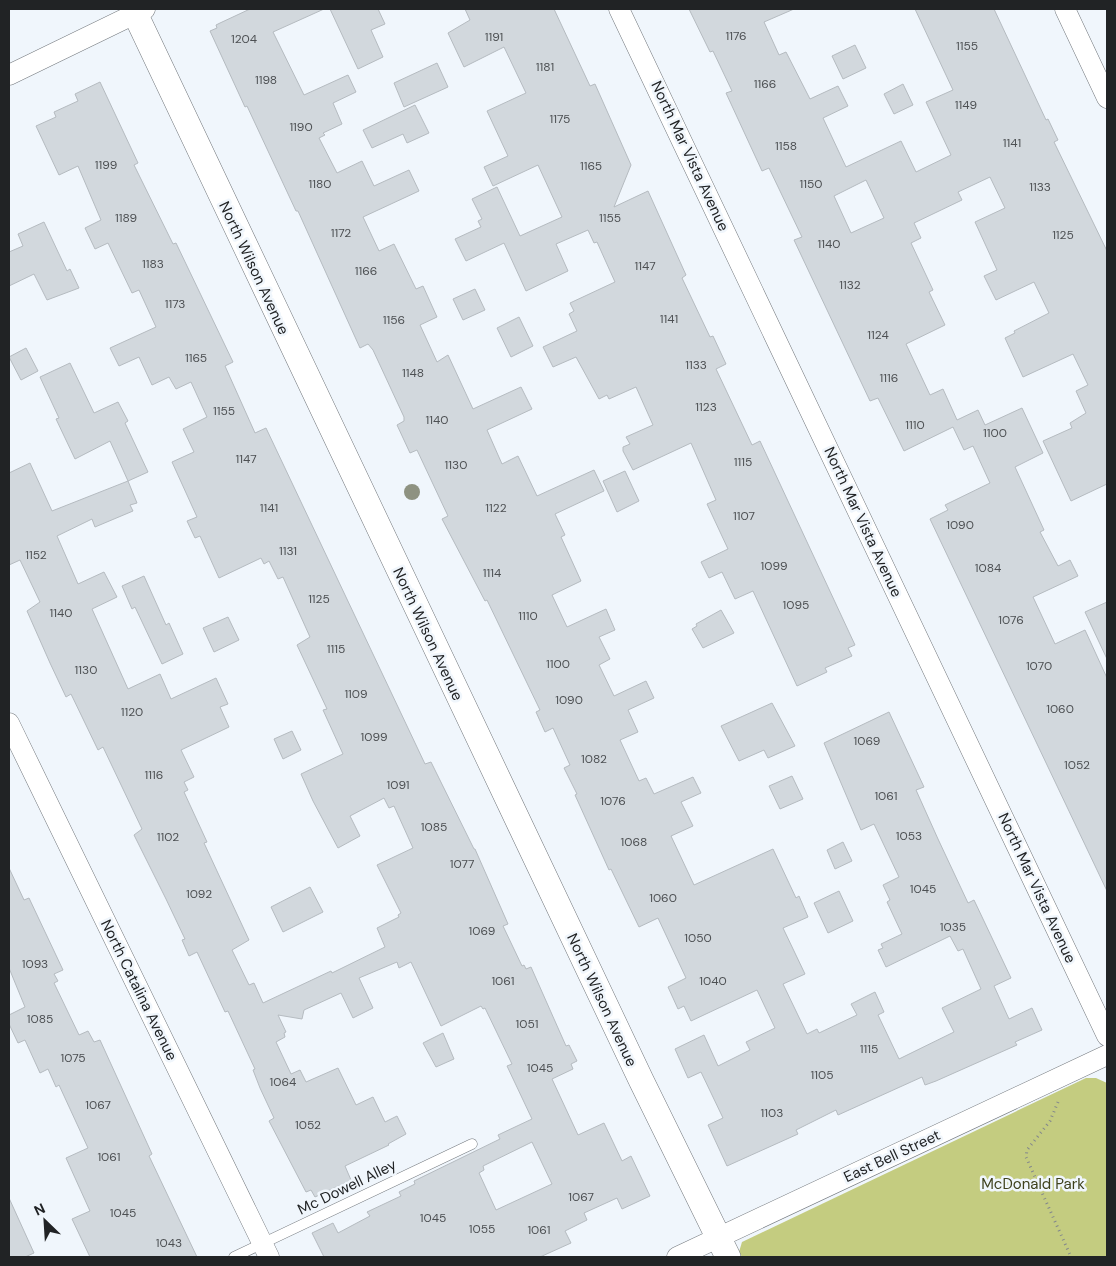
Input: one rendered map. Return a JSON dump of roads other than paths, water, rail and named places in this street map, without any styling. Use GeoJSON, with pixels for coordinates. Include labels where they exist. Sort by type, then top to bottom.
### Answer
{"type":"FeatureCollection","features":[{"type":"Feature","properties":{"kind":"street","name":"North Mar Vista Avenue"},"geometry":{"type":"LineString","coordinates":[[619,9],[1107,1036]]}},
{"type":"Feature","properties":{"kind":"street"},"geometry":{"type":"LineString","coordinates":[[1065,9],[1107,98]]}},
{"type":"Feature","properties":{"kind":"street"},"geometry":{"type":"LineString","coordinates":[[9,75],[137,10]]}},
{"type":"Feature","properties":{"kind":"street","name":"North Wilson Avenue"},"geometry":{"type":"LineString","coordinates":[[137,10],[620,1037],[723,1247]]}},
{"type":"Feature","properties":{"kind":"street","name":"North Catalina Avenue"},"geometry":{"type":"LineString","coordinates":[[9,723],[266,1251]]}},
{"type":"Feature","properties":{"kind":"street","name":"East Bell Street"},"geometry":{"type":"LineString","coordinates":[[677,1257],[723,1247],[1107,1055]]}},
{"type":"Feature","properties":{"kind":"lane","name":"Mc Dowell Alley"},"geometry":{"type":"LineString","coordinates":[[234,1257],[266,1251],[472,1144]]}},
{"type":"Feature","properties":{"kind":"park label","name":"McDonald Park"},"geometry":{"type":"Point","coordinates":[1033,1184]}}]}
